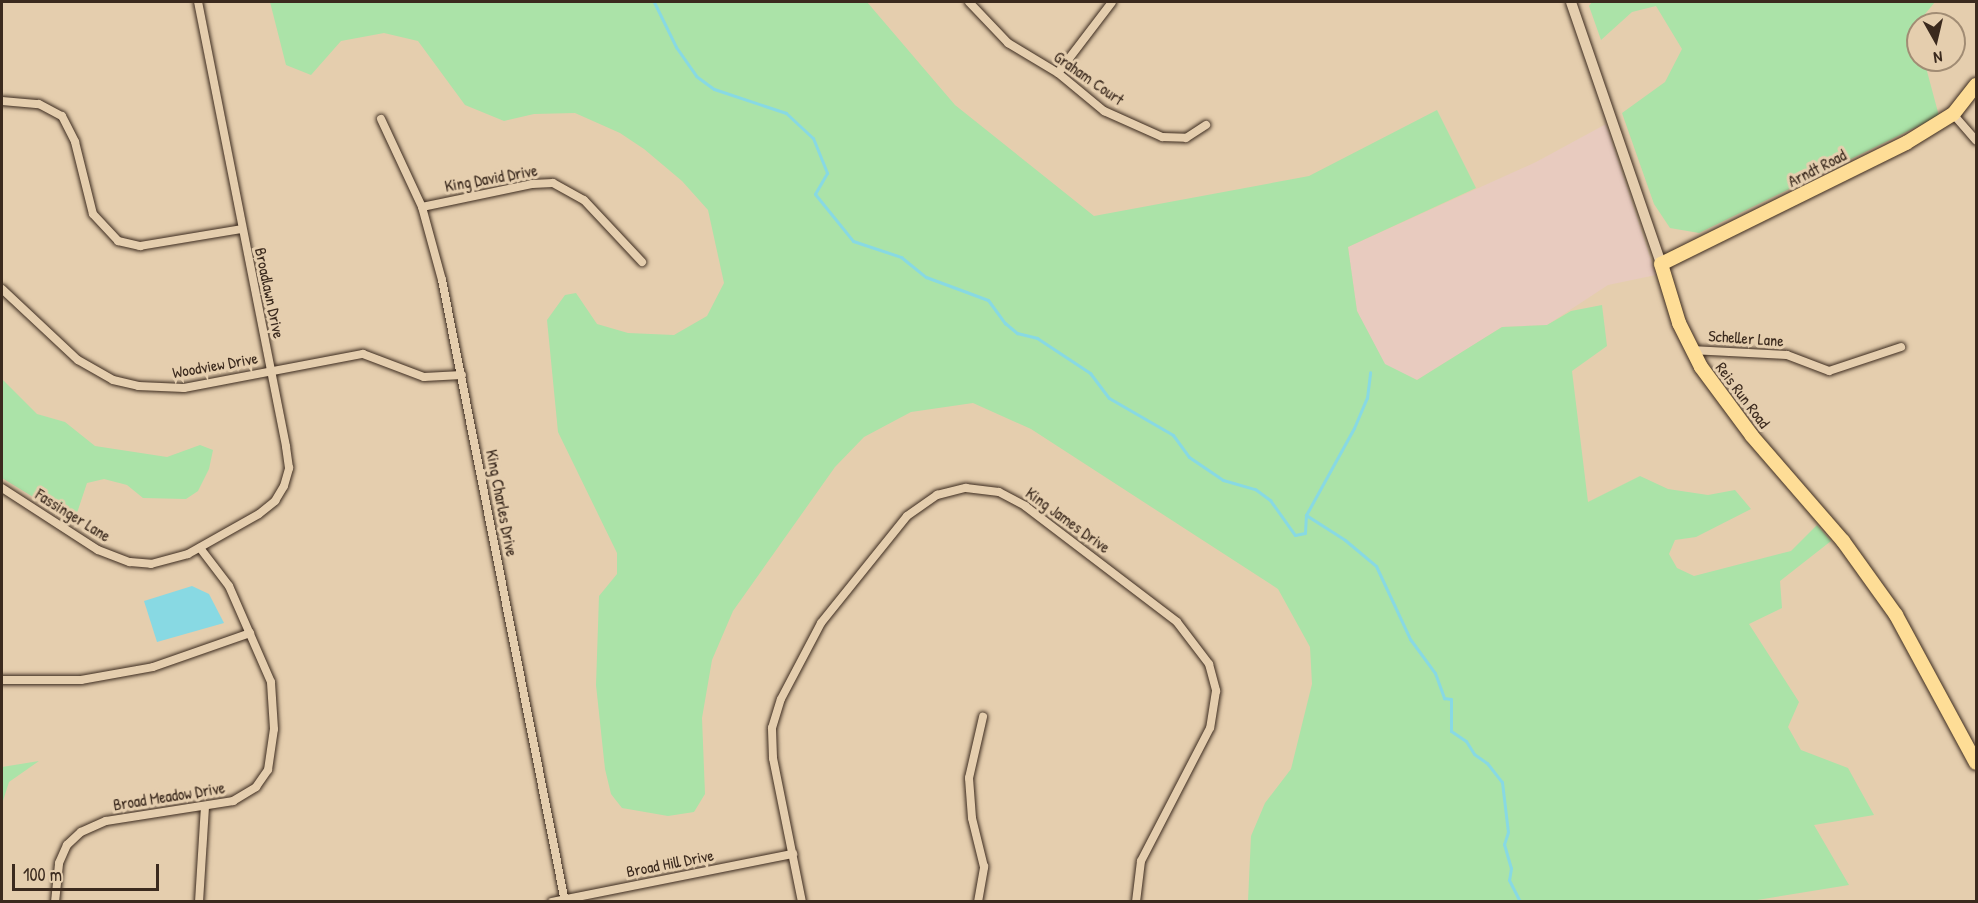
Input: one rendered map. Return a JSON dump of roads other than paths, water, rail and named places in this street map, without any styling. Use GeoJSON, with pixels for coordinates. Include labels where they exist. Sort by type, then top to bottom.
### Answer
{"type":"FeatureCollection","features":[{"type":"Feature","properties":{"kind":"main road","name":"Arndt Road"},"geometry":{"type":"LineString","coordinates":[[1660,264],[1906,143],[1953,114],[1977,85]]}},
{"type":"Feature","properties":{"kind":"main road","name":"Reis Run Road"},"geometry":{"type":"LineString","coordinates":[[1660,264],[1690,350],[1752,436],[1843,541],[1890,606],[1973,745],[1977,763]]}},
{"type":"Feature","properties":{"kind":"street","name":"Broadlawn Drive"},"geometry":{"type":"LineString","coordinates":[[198,2],[289,459],[284,486],[275,501],[259,514],[200,548]]}},
{"type":"Feature","properties":{"kind":"street","name":"Graham Court"},"geometry":{"type":"LineString","coordinates":[[969,2],[1008,43],[1058,73],[1104,111],[1162,137],[1186,138],[1206,125]]}},
{"type":"Feature","properties":{"kind":"street"},"geometry":{"type":"LineString","coordinates":[[1058,73],[1112,2]]}},
{"type":"Feature","properties":{"kind":"street","name":"Reis Run Road"},"geometry":{"type":"LineString","coordinates":[[1571,2],[1660,264]]}},
{"type":"Feature","properties":{"kind":"street"},"geometry":{"type":"LineString","coordinates":[[2,101],[39,104],[62,116],[75,142],[93,214],[118,241],[140,246],[242,229]]}},
{"type":"Feature","properties":{"kind":"street"},"geometry":{"type":"LineString","coordinates":[[1953,114],[1977,140]]}},
{"type":"Feature","properties":{"kind":"street","name":"King Charles Drive"},"geometry":{"type":"LineString","coordinates":[[381,119],[422,207],[442,280],[565,900]]}},
{"type":"Feature","properties":{"kind":"street","name":"King David Drive"},"geometry":{"type":"LineString","coordinates":[[422,207],[532,183],[553,183],[584,200],[642,262]]}},
{"type":"Feature","properties":{"kind":"street","name":"Woodview Drive"},"geometry":{"type":"LineString","coordinates":[[2,289],[78,360],[113,380],[173,388],[363,354],[424,377],[462,375]]}},
{"type":"Feature","properties":{"kind":"street","name":"Scheller Lane"},"geometry":{"type":"LineString","coordinates":[[1690,350],[1787,355],[1829,370],[1900,347]]}},
{"type":"Feature","properties":{"kind":"street","name":"Fassinger Lane"},"geometry":{"type":"LineString","coordinates":[[2,488],[98,550],[130,562],[160,562],[200,548]]}},
{"type":"Feature","properties":{"kind":"street","name":"King James Drive"},"geometry":{"type":"LineString","coordinates":[[802,902],[772,741],[776,713],[793,671],[821,623],[907,516],[937,495],[982,489],[999,492],[1025,506],[1159,608],[1192,637],[1209,664],[1216,703],[1210,728],[1141,861],[1136,902]]}},
{"type":"Feature","properties":{"kind":"street","name":"Broad Meadow Drive"},"geometry":{"type":"LineString","coordinates":[[56,902],[58,863],[67,845],[81,832],[106,821],[206,807],[250,792],[268,770],[271,759],[273,696],[250,633],[229,586],[200,548]]}},
{"type":"Feature","properties":{"kind":"street"},"geometry":{"type":"LineString","coordinates":[[2,680],[81,680],[153,667],[250,633]]}},
{"type":"Feature","properties":{"kind":"street"},"geometry":{"type":"LineString","coordinates":[[978,902],[984,867],[971,812],[969,778],[983,717]]}},
{"type":"Feature","properties":{"kind":"street"},"geometry":{"type":"LineString","coordinates":[[199,902],[206,807]]}},
{"type":"Feature","properties":{"kind":"street","name":"Broad Hill Drive"},"geometry":{"type":"LineString","coordinates":[[552,902],[793,854]]}},
{"type":"Feature","properties":{"kind":"water"},"geometry":{"type":"Polygon","coordinates":[[[192,586],[209,594],[224,623],[157,642],[144,601],[192,586]]]}},
{"type":"Feature","properties":{"kind":"waterway"},"geometry":{"type":"LineString","coordinates":[[654,2],[676,47],[696,76],[714,89],[786,113],[813,138],[827,173],[815,194],[853,241],[901,257],[926,277],[988,300],[1005,323],[1017,333],[1037,338],[1090,373],[1109,398],[1173,435],[1189,457],[1223,480],[1255,489],[1270,500],[1295,535],[1305,533],[1306,515],[1345,540],[1376,566],[1410,639],[1435,673],[1444,698],[1451,699],[1451,731],[1466,741],[1474,754],[1487,763],[1502,782],[1508,832],[1504,844],[1511,868],[1509,880],[1520,902]]}},
{"type":"Feature","properties":{"kind":"waterway"},"geometry":{"type":"LineString","coordinates":[[1306,515],[1354,428],[1367,398],[1370,372]]}}]}
